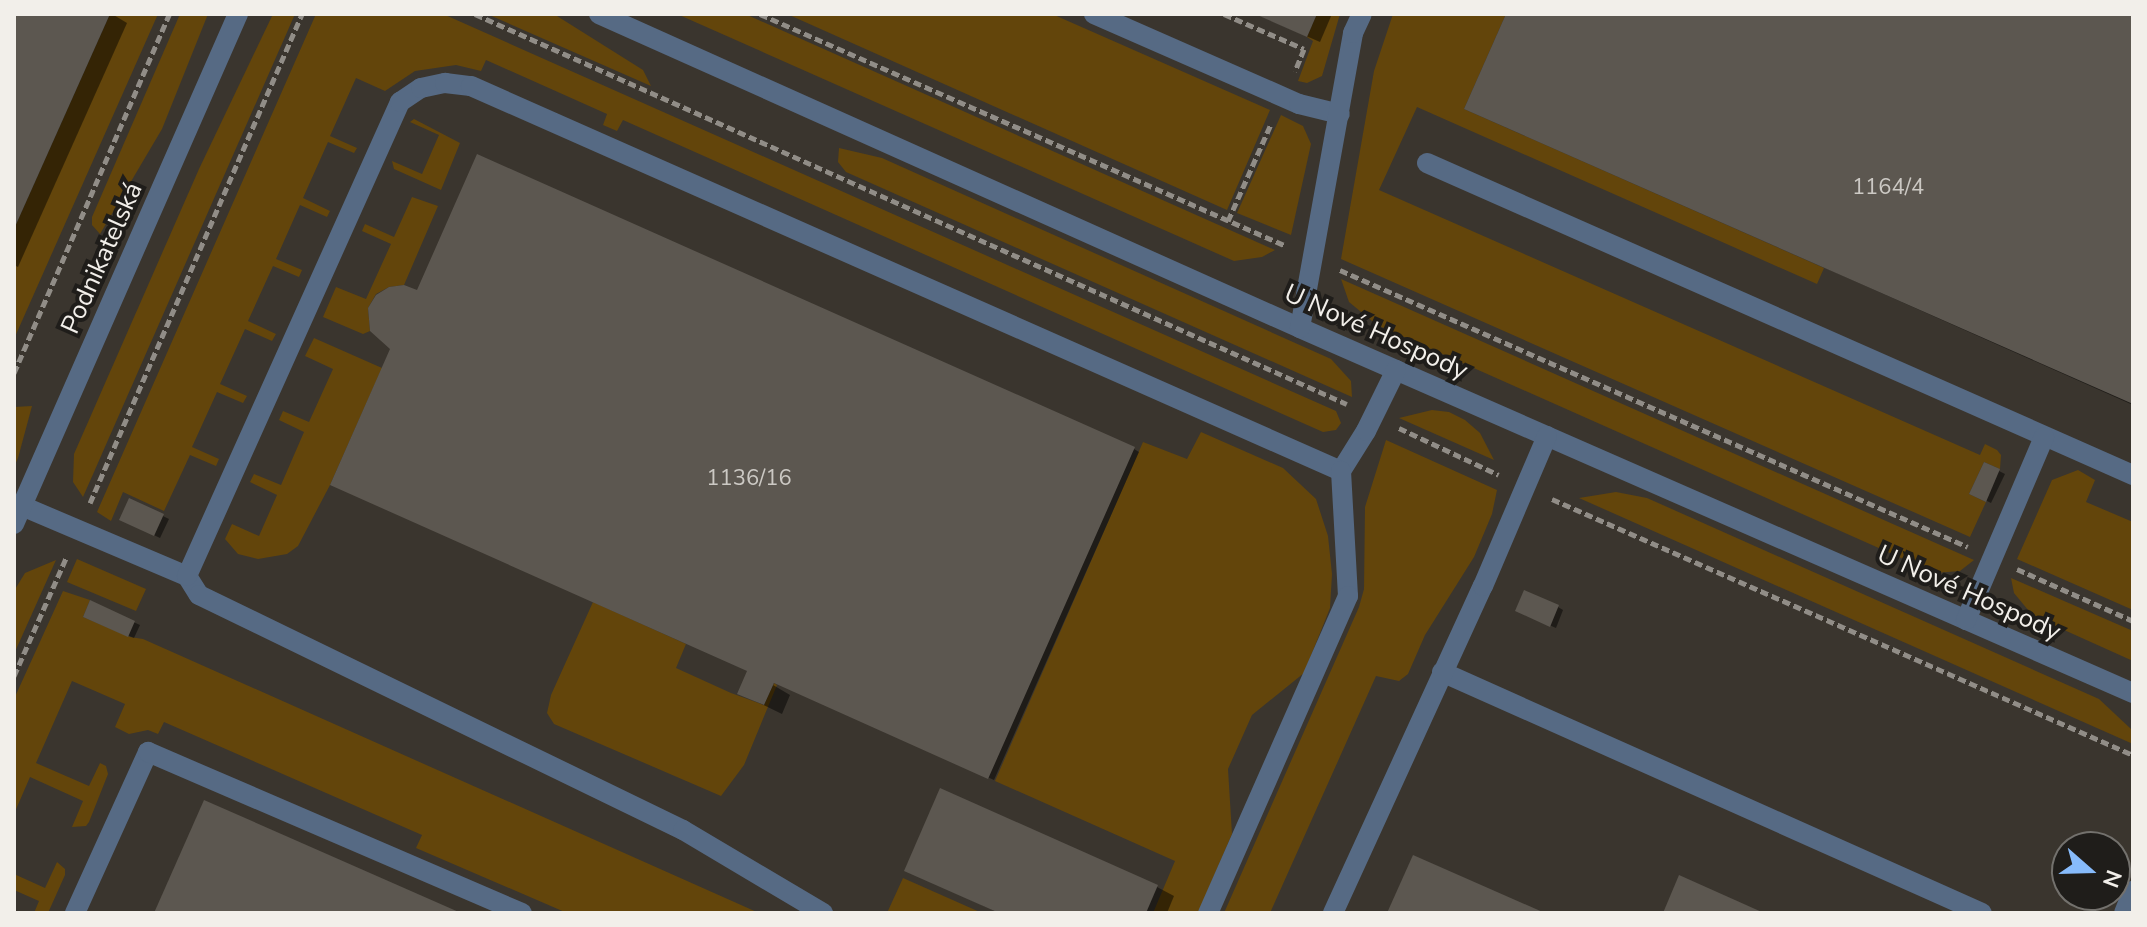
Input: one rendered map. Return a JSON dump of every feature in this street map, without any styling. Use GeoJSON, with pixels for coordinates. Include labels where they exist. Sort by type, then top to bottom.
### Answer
{"type":"FeatureCollection","features":[{"type":"Feature","properties":{"kind":"street","name":"Podnikatelská"},"geometry":{"type":"LineString","coordinates":[[18,515],[238,14]]}},
{"type":"Feature","properties":{"kind":"street","name":"U Nové Hospody"},"geometry":{"type":"LineString","coordinates":[[599,14],[1300,328],[2133,693]]}},
{"type":"Feature","properties":{"kind":"street"},"geometry":{"type":"LineString","coordinates":[[1094,14],[1299,104],[1340,114]]}},
{"type":"Feature","properties":{"kind":"street"},"geometry":{"type":"LineString","coordinates":[[1300,328],[1353,33],[1362,14]]}},
{"type":"Feature","properties":{"kind":"street"},"geometry":{"type":"LineString","coordinates":[[187,576],[400,102],[421,88],[445,83],[471,86],[1341,471]]}},
{"type":"Feature","properties":{"kind":"street"},"geometry":{"type":"LineString","coordinates":[[1427,163],[2133,475]]}},
{"type":"Feature","properties":{"kind":"street"},"geometry":{"type":"LineString","coordinates":[[1208,913],[1348,596],[1341,471],[1374,416],[1396,370]]}},
{"type":"Feature","properties":{"kind":"street"},"geometry":{"type":"LineString","coordinates":[[1333,913],[1547,436]]}},
{"type":"Feature","properties":{"kind":"street"},"geometry":{"type":"LineString","coordinates":[[1966,620],[2044,437]]}},
{"type":"Feature","properties":{"kind":"street"},"geometry":{"type":"LineString","coordinates":[[18,515],[78,531],[187,576],[199,595],[683,830],[823,913]]}},
{"type":"Feature","properties":{"kind":"street"},"geometry":{"type":"LineString","coordinates":[[1442,672],[1982,913]]}},
{"type":"Feature","properties":{"kind":"street"},"geometry":{"type":"LineString","coordinates":[[75,913],[148,752],[522,913]]}},
{"type":"Feature","properties":{"kind":"street"},"geometry":{"type":"LineString","coordinates":[[2124,913],[2133,891]]}},
{"type":"Feature","properties":{"kind":"path"},"geometry":{"type":"LineString","coordinates":[[14,373],[169,14]]}},
{"type":"Feature","properties":{"kind":"path"},"geometry":{"type":"LineString","coordinates":[[14,676],[302,14]]}},
{"type":"Feature","properties":{"kind":"path"},"geometry":{"type":"LineString","coordinates":[[475,14],[1374,416],[1525,487],[2133,755]]}},
{"type":"Feature","properties":{"kind":"path"},"geometry":{"type":"LineString","coordinates":[[760,14],[2133,621]]}},
{"type":"Feature","properties":{"kind":"shaded area"},"geometry":{"type":"Polygon","coordinates":[[[110,14],[158,14],[14,339],[14,229],[110,14]]]}},
{"type":"Feature","properties":{"kind":"shaded area"},"geometry":{"type":"Polygon","coordinates":[[[180,14],[208,14],[162,129],[100,234],[92,225],[92,217],[180,14]]]}},
{"type":"Feature","properties":{"kind":"shaded area"},"geometry":{"type":"Polygon","coordinates":[[[273,14],[295,14],[83,497],[73,482],[74,454],[199,169],[273,14]]]}},
{"type":"Feature","properties":{"kind":"shaded area"},"geometry":{"type":"Polygon","coordinates":[[[316,14],[443,14],[1336,411],[1341,423],[1336,430],[1323,432],[623,120],[617,131],[603,125],[607,114],[486,60],[481,71],[456,65],[415,71],[385,91],[356,78],[330,136],[357,148],[354,153],[328,142],[303,198],[330,211],[327,217],[300,205],[276,259],[302,270],[299,277],[273,266],[248,321],[276,334],[272,341],[245,329],[220,384],[247,396],[243,403],[217,392],[192,447],[219,459],[216,466],[190,455],[164,511],[123,492],[111,521],[97,512],[316,14]]]}},
{"type":"Feature","properties":{"kind":"shaded area"},"geometry":{"type":"Polygon","coordinates":[[[487,14],[557,16],[643,70],[651,86],[487,14]]]}},
{"type":"Feature","properties":{"kind":"shaded area"},"geometry":{"type":"Polygon","coordinates":[[[677,14],[745,14],[1275,250],[1262,257],[1234,261],[677,14]]]}},
{"type":"Feature","properties":{"kind":"shaded area"},"geometry":{"type":"Polygon","coordinates":[[[787,14],[1052,14],[1270,110],[1227,210],[787,14]]]}},
{"type":"Feature","properties":{"kind":"shaded area"},"geometry":{"type":"Polygon","coordinates":[[[1317,14],[1340,14],[1322,76],[1307,83],[1298,81],[1313,41],[1307,37],[1317,14]]]}},
{"type":"Feature","properties":{"kind":"shaded area"},"geometry":{"type":"Polygon","coordinates":[[[1393,14],[1506,14],[1464,109],[1824,268],[1817,284],[1417,107],[1379,190],[1980,455],[1985,444],[1997,450],[2001,455],[2000,469],[1984,462],[1969,494],[1986,502],[1970,537],[1341,259],[1374,71],[1393,14]]]}},
{"type":"Feature","properties":{"kind":"shaded area"},"geometry":{"type":"Polygon","coordinates":[[[1281,115],[1303,126],[1311,144],[1291,235],[1237,213],[1281,115]]]}},
{"type":"Feature","properties":{"kind":"shaded area"},"geometry":{"type":"Polygon","coordinates":[[[414,119],[460,143],[441,190],[394,169],[392,161],[422,174],[439,135],[410,122],[414,119]]]}},
{"type":"Feature","properties":{"kind":"shaded area"},"geometry":{"type":"Polygon","coordinates":[[[839,148],[882,158],[1331,359],[1351,381],[1352,397],[846,172],[838,162],[839,148]]]}},
{"type":"Feature","properties":{"kind":"shaded area"},"geometry":{"type":"Polygon","coordinates":[[[412,197],[438,206],[404,285],[389,287],[376,294],[368,308],[370,331],[363,334],[323,317],[336,287],[366,299],[391,244],[362,231],[365,224],[394,237],[412,197]]]}},
{"type":"Feature","properties":{"kind":"shaded area"},"geometry":{"type":"Polygon","coordinates":[[[1341,279],[1974,560],[1960,571],[1935,573],[1377,325],[1349,302],[1341,279]]]}},
{"type":"Feature","properties":{"kind":"shaded area"},"geometry":{"type":"Polygon","coordinates":[[[314,338],[382,368],[330,485],[298,546],[287,554],[258,559],[238,554],[225,539],[232,524],[259,536],[277,495],[250,482],[254,474],[281,485],[304,432],[279,420],[283,411],[309,422],[333,369],[305,356],[314,338]]]}},
{"type":"Feature","properties":{"kind":"shaded area"},"geometry":{"type":"Polygon","coordinates":[[[32,406],[18,458],[14,467],[14,407],[32,406]]]}},
{"type":"Feature","properties":{"kind":"shaded area"},"geometry":{"type":"Polygon","coordinates":[[[1432,410],[1449,412],[1465,420],[1480,433],[1494,460],[1399,418],[1432,410]]]}},
{"type":"Feature","properties":{"kind":"shaded area"},"geometry":{"type":"Polygon","coordinates":[[[1201,432],[1283,468],[1316,499],[1328,536],[1332,574],[1330,608],[1304,673],[1252,715],[1228,769],[1232,834],[1198,913],[1153,913],[1175,861],[995,781],[1143,442],[1187,459],[1201,432]]]}},
{"type":"Feature","properties":{"kind":"shaded area"},"geometry":{"type":"Polygon","coordinates":[[[1386,440],[1497,490],[1492,514],[1474,557],[1425,635],[1408,674],[1399,681],[1376,676],[1270,913],[1224,913],[1359,607],[1364,589],[1365,507],[1386,440]]]}},
{"type":"Feature","properties":{"kind":"shaded area"},"geometry":{"type":"Polygon","coordinates":[[[2078,470],[2095,480],[2086,502],[2133,522],[2133,610],[2017,559],[2052,480],[2078,470]]]}},
{"type":"Feature","properties":{"kind":"shaded area"},"geometry":{"type":"Polygon","coordinates":[[[1616,492],[1647,498],[2099,699],[2131,729],[2133,744],[1579,498],[1616,492]]]}},
{"type":"Feature","properties":{"kind":"shaded area"},"geometry":{"type":"Polygon","coordinates":[[[77,559],[146,589],[136,611],[67,582],[77,559]]]}},
{"type":"Feature","properties":{"kind":"shaded area"},"geometry":{"type":"Polygon","coordinates":[[[56,560],[14,654],[14,591],[25,573],[56,560]]]}},
{"type":"Feature","properties":{"kind":"shaded area"},"geometry":{"type":"Polygon","coordinates":[[[2011,578],[2133,631],[2133,661],[2033,616],[2014,593],[2011,578]]]}},
{"type":"Feature","properties":{"kind":"shaded area"},"geometry":{"type":"Polygon","coordinates":[[[63,591],[90,600],[83,617],[130,637],[143,639],[759,913],[567,913],[416,848],[422,835],[164,722],[158,734],[148,730],[129,734],[115,727],[125,704],[72,681],[36,763],[89,786],[100,763],[106,766],[108,774],[89,822],[86,826],[72,827],[83,801],[30,777],[14,814],[14,699],[63,591]]]}},
{"type":"Feature","properties":{"kind":"shaded area"},"geometry":{"type":"Polygon","coordinates":[[[593,602],[686,644],[676,668],[731,693],[764,705],[774,683],[777,685],[744,765],[721,796],[554,724],[547,713],[551,695],[593,602]]]}},
{"type":"Feature","properties":{"kind":"shaded area"},"geometry":{"type":"Polygon","coordinates":[[[57,862],[65,869],[65,875],[48,913],[34,913],[39,901],[14,890],[14,874],[45,888],[57,862]]]}},
{"type":"Feature","properties":{"kind":"shaded area"},"geometry":{"type":"Polygon","coordinates":[[[903,878],[982,913],[887,913],[903,878]]]}},
{"type":"Feature","properties":{"kind":"building"},"geometry":{"type":"Polygon","coordinates":[[[14,14],[110,14],[14,229],[14,14]]]}},
{"type":"Feature","properties":{"kind":"building"},"geometry":{"type":"Polygon","coordinates":[[[1255,14],[1317,14],[1307,37],[1255,14]]]}},
{"type":"Feature","properties":{"kind":"building"},"geometry":{"type":"Polygon","coordinates":[[[1506,14],[2133,14],[2133,404],[1464,109],[1506,14]]]}},
{"type":"Feature","properties":{"kind":"building"},"geometry":{"type":"Polygon","coordinates":[[[477,154],[1135,447],[988,779],[774,683],[764,705],[737,694],[747,671],[330,485],[390,349],[370,331],[368,308],[376,295],[389,287],[404,285],[417,290],[477,154]]]}},
{"type":"Feature","properties":{"kind":"building"},"geometry":{"type":"Polygon","coordinates":[[[1984,462],[2000,469],[1986,502],[1969,494],[1984,462]]]}},
{"type":"Feature","properties":{"kind":"building"},"geometry":{"type":"Polygon","coordinates":[[[129,498],[164,514],[154,536],[119,520],[129,498]]]}},
{"type":"Feature","properties":{"kind":"building"},"geometry":{"type":"Polygon","coordinates":[[[1524,590],[1559,605],[1550,627],[1515,611],[1524,590]]]}},
{"type":"Feature","properties":{"kind":"building"},"geometry":{"type":"Polygon","coordinates":[[[90,600],[135,621],[128,637],[83,617],[90,600]]]}},
{"type":"Feature","properties":{"kind":"building"},"geometry":{"type":"Polygon","coordinates":[[[940,788],[1158,885],[1146,913],[999,913],[904,871],[940,788]]]}},
{"type":"Feature","properties":{"kind":"building"},"geometry":{"type":"Polygon","coordinates":[[[204,800],[461,913],[154,913],[204,800]]]}},
{"type":"Feature","properties":{"kind":"building"},"geometry":{"type":"Polygon","coordinates":[[[1413,855],[1545,913],[1387,913],[1413,855]]]}},
{"type":"Feature","properties":{"kind":"building"},"geometry":{"type":"Polygon","coordinates":[[[1679,875],[1764,913],[1663,913],[1679,875]]]}}]}
